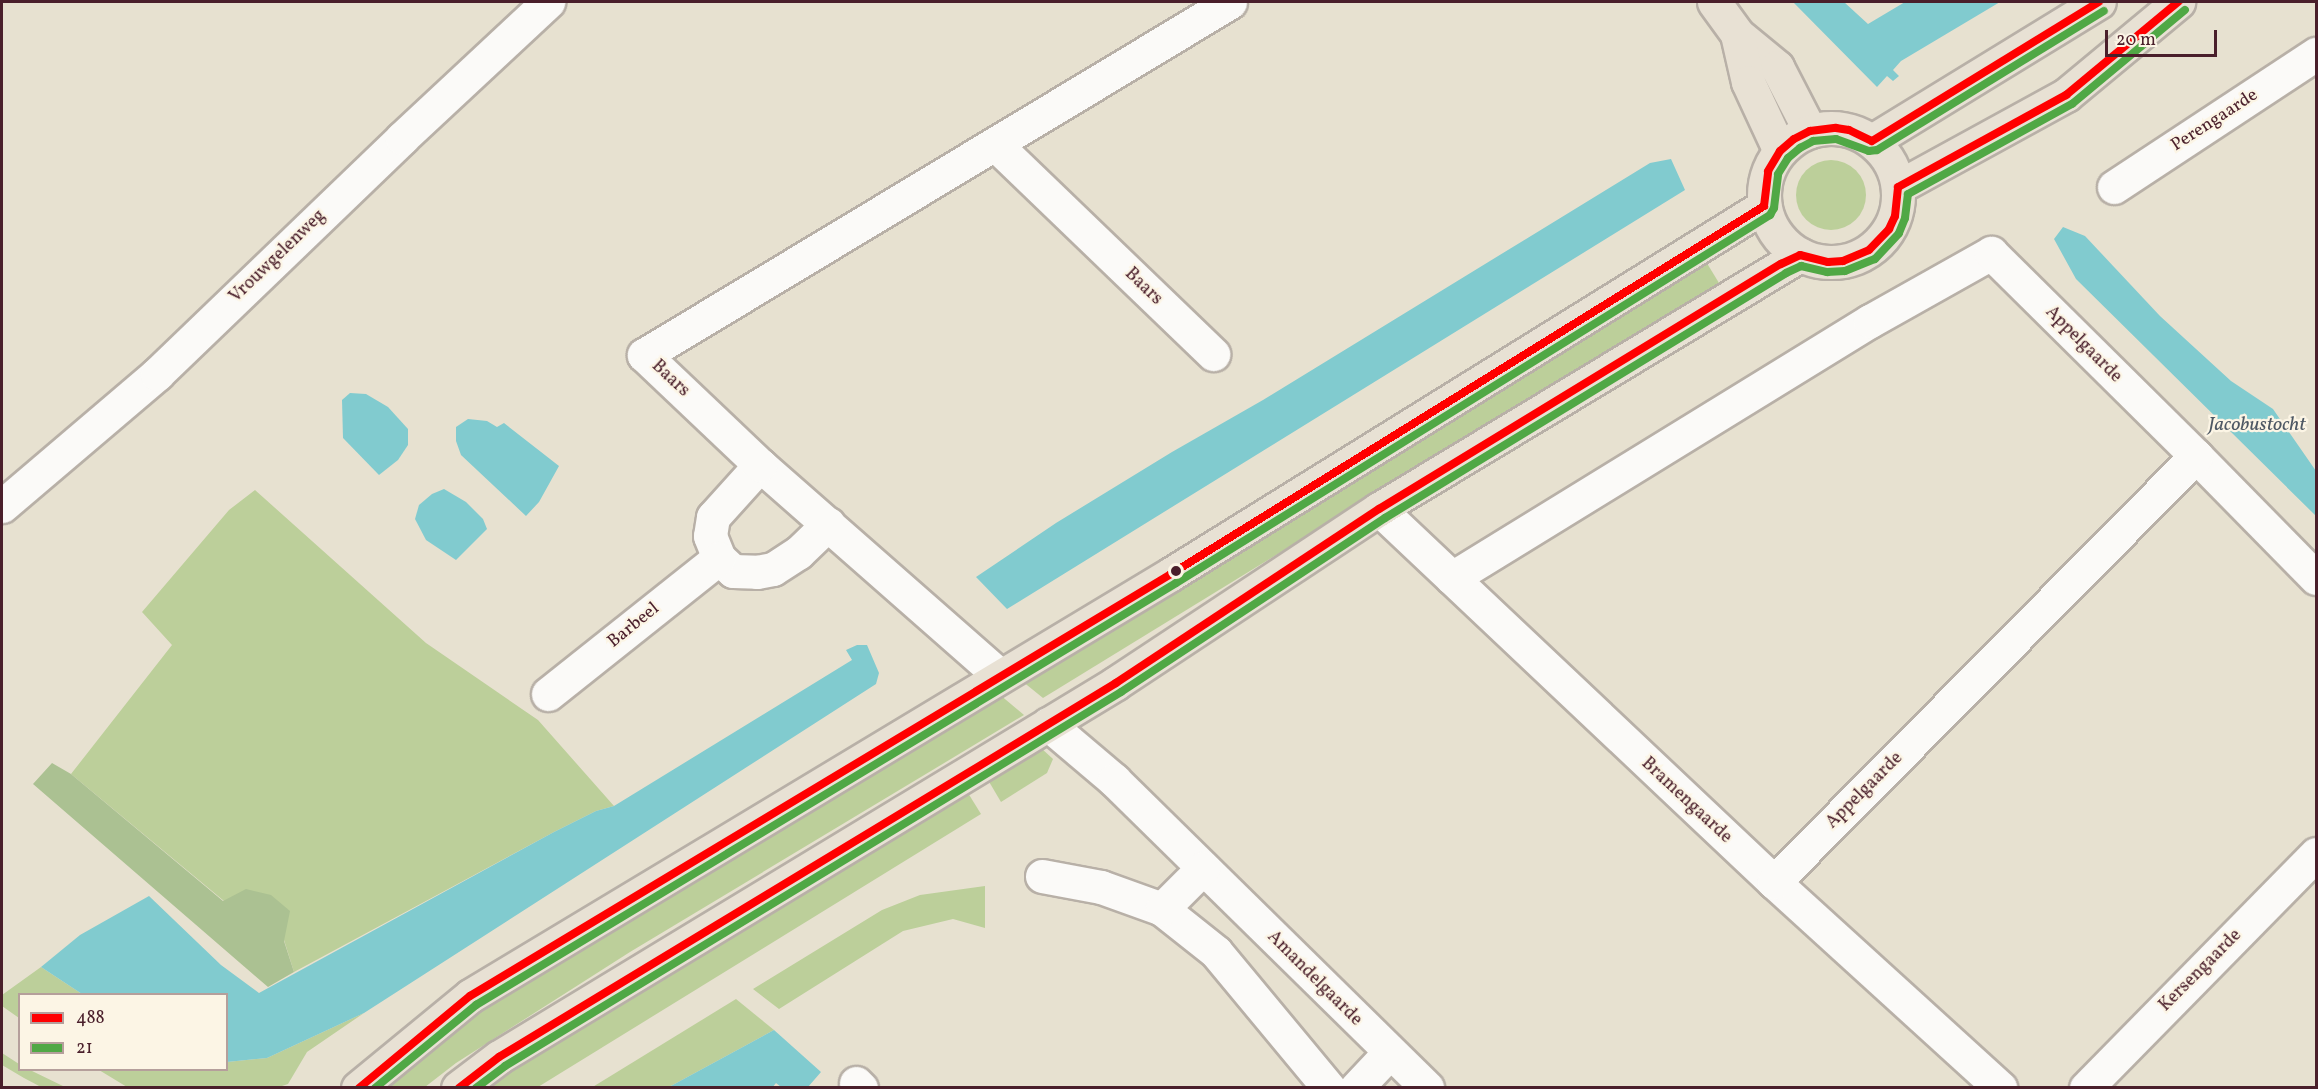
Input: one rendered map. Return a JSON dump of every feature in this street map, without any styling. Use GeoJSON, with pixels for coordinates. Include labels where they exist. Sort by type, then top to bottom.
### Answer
{"type":"FeatureCollection","features":[{"type":"Feature","properties":{"kind":"main road"},"geometry":{"type":"LineString","coordinates":[[1714,2],[1737,34],[1777,67],[1810,130]]}},
{"type":"Feature","properties":{"kind":"main road"},"geometry":{"type":"LineString","coordinates":[[1872,141],[2098,2]]}},
{"type":"Feature","properties":{"kind":"main road"},"geometry":{"type":"LineString","coordinates":[[1898,187],[2066,95],[2178,2]]}},
{"type":"Feature","properties":{"kind":"main road"},"geometry":{"type":"LineString","coordinates":[[1737,34],[1748,82],[1780,151]]}},
{"type":"Feature","properties":{"kind":"main road"},"geometry":{"type":"LineString","coordinates":[[1823,128],[1849,130],[1872,141],[1889,162],[1898,187],[1895,216],[1880,241],[1869,250],[1843,261],[1828,262],[1800,255],[1777,234],[1764,206],[1768,171],[1780,151],[1794,139],[1810,130],[1823,128]]}},
{"type":"Feature","properties":{"kind":"main road"},"geometry":{"type":"LineString","coordinates":[[357,1088],[470,996],[999,675],[1171,574],[1764,206]]}},
{"type":"Feature","properties":{"kind":"main road"},"geometry":{"type":"LineString","coordinates":[[458,1088],[499,1057],[1116,683],[1378,509],[1800,255]]}},
{"type":"Feature","properties":{"kind":"street","name":"Vrouwgelenweg"},"geometry":{"type":"LineString","coordinates":[[2,506],[157,374],[402,138],[548,2]]}},
{"type":"Feature","properties":{"kind":"street","name":"Baars"},"geometry":{"type":"LineString","coordinates":[[999,675],[760,465],[644,355],[1230,2]]}},
{"type":"Feature","properties":{"kind":"street","name":"Perengaarde"},"geometry":{"type":"LineString","coordinates":[[2114,187],[2316,54]]}},
{"type":"Feature","properties":{"kind":"street","name":"Baars"},"geometry":{"type":"LineString","coordinates":[[995,144],[1213,354]]}},
{"type":"Feature","properties":{"kind":"street","name":"Appelgaarde"},"geometry":{"type":"LineString","coordinates":[[1452,578],[1870,321],[1991,253],[2196,456],[1774,882]]}},
{"type":"Feature","properties":{"kind":"street"},"geometry":{"type":"LineString","coordinates":[[2196,456],[2316,578]]}},
{"type":"Feature","properties":{"kind":"street"},"geometry":{"type":"LineString","coordinates":[[760,465],[713,517],[710,536],[719,558],[733,571],[757,572],[774,569],[798,553],[828,524]]}},
{"type":"Feature","properties":{"kind":"street","name":"Bramengaarde"},"geometry":{"type":"LineString","coordinates":[[1378,509],[1774,882],[2000,1088]]}},
{"type":"Feature","properties":{"kind":"street","name":"Barbeel"},"geometry":{"type":"LineString","coordinates":[[548,694],[719,558]]}},
{"type":"Feature","properties":{"kind":"street","name":"Amandelgaarde"},"geometry":{"type":"LineString","coordinates":[[1048,724],[1114,780],[1427,1088]]}},
{"type":"Feature","properties":{"kind":"street","name":"Kersengaarde"},"geometry":{"type":"LineString","coordinates":[[2086,1088],[2316,854]]}},
{"type":"Feature","properties":{"kind":"street"},"geometry":{"type":"LineString","coordinates":[[1162,909],[1203,868]]}},
{"type":"Feature","properties":{"kind":"street"},"geometry":{"type":"LineString","coordinates":[[1042,876],[1101,887],[1162,909],[1216,952],[1329,1088]]}},
{"type":"Feature","properties":{"kind":"street"},"geometry":{"type":"LineString","coordinates":[[1356,1088],[1389,1053]]}},
{"type":"Feature","properties":{"kind":"green space"},"geometry":{"type":"Polygon","coordinates":[[[1824,160],[1838,160],[1851,165],[1861,175],[1866,195],[1861,215],[1851,225],[1838,230],[1824,230],[1811,225],[1801,215],[1796,202],[1796,188],[1801,175],[1811,165],[1824,160]]]}},
{"type":"Feature","properties":{"kind":"green space"},"geometry":{"type":"Polygon","coordinates":[[[1705,260],[1719,283],[1043,698],[1022,681],[1705,260]]]}},
{"type":"Feature","properties":{"kind":"green space"},"geometry":{"type":"Polygon","coordinates":[[[255,490],[426,643],[538,720],[614,806],[596,811],[554,832],[294,972],[284,940],[224,901],[71,774],[172,645],[142,612],[229,510],[255,490]]]}},
{"type":"Feature","properties":{"kind":"green space"},"geometry":{"type":"Polygon","coordinates":[[[999,694],[1024,715],[630,952],[456,1063],[425,1087],[387,1088],[507,990],[662,901],[999,694]]]}},
{"type":"Feature","properties":{"kind":"green space"},"geometry":{"type":"Polygon","coordinates":[[[1041,748],[1053,759],[1047,773],[1001,802],[988,780],[1041,748]]]}},
{"type":"Feature","properties":{"kind":"green space"},"geometry":{"type":"Polygon","coordinates":[[[52,763],[71,774],[223,901],[246,889],[271,895],[290,911],[284,941],[294,972],[268,987],[33,784],[52,763]]]}},
{"type":"Feature","properties":{"kind":"green space"},"geometry":{"type":"Polygon","coordinates":[[[968,793],[981,814],[538,1087],[486,1087],[968,793]]]}},
{"type":"Feature","properties":{"kind":"green space"},"geometry":{"type":"Polygon","coordinates":[[[985,886],[985,928],[953,919],[903,931],[779,1009],[753,989],[882,910],[920,895],[985,886]]]}},
{"type":"Feature","properties":{"kind":"green space"},"geometry":{"type":"Polygon","coordinates":[[[41,967],[80,993],[18,993],[18,1017],[2,1006],[2,995],[41,967]]]}},
{"type":"Feature","properties":{"kind":"green space"},"geometry":{"type":"Polygon","coordinates":[[[736,999],[774,1030],[669,1087],[591,1088],[736,999]]]}},
{"type":"Feature","properties":{"kind":"green space"},"geometry":{"type":"Polygon","coordinates":[[[364,1013],[307,1052],[288,1084],[279,1087],[127,1087],[101,1071],[228,1071],[228,1062],[267,1058],[364,1013]]]}},
{"type":"Feature","properties":{"kind":"green space"},"geometry":{"type":"Polygon","coordinates":[[[2,1053],[18,1063],[18,1071],[32,1071],[65,1087],[41,1087],[2,1065],[2,1053]]]}},
{"type":"Feature","properties":{"kind":"water"},"geometry":{"type":"Polygon","coordinates":[[[1793,2],[1844,2],[1868,24],[1905,2],[2000,2],[1901,61],[1893,70],[1899,76],[1893,81],[1887,76],[1877,87],[1793,2]]]}},
{"type":"Feature","properties":{"kind":"water"},"geometry":{"type":"Polygon","coordinates":[[[1671,159],[1685,190],[1007,609],[976,577],[1056,523],[1263,400],[1650,163],[1671,159]]]}},
{"type":"Feature","properties":{"kind":"water","name":"Jacobustocht"},"geometry":{"type":"Polygon","coordinates":[[[2063,227],[2085,236],[2160,316],[2231,381],[2273,409],[2316,471],[2316,516],[2076,279],[2054,239],[2063,227]]]}},
{"type":"Feature","properties":{"kind":"water"},"geometry":{"type":"Polygon","coordinates":[[[350,393],[366,394],[388,407],[408,429],[408,445],[398,460],[379,475],[343,438],[342,400],[350,393]]]}},
{"type":"Feature","properties":{"kind":"water"},"geometry":{"type":"Polygon","coordinates":[[[468,419],[487,421],[497,427],[504,423],[559,466],[539,502],[526,516],[461,455],[456,441],[456,427],[468,419]]]}},
{"type":"Feature","properties":{"kind":"water"},"geometry":{"type":"Polygon","coordinates":[[[444,489],[466,502],[483,519],[487,529],[456,560],[426,540],[415,519],[419,505],[432,494],[444,489]]]}},
{"type":"Feature","properties":{"kind":"water"},"geometry":{"type":"Polygon","coordinates":[[[857,645],[867,645],[879,673],[876,684],[364,1013],[267,1058],[228,1062],[228,993],[80,993],[41,967],[80,935],[149,896],[221,965],[259,993],[554,832],[596,811],[614,806],[852,660],[846,650],[857,645]]]}},
{"type":"Feature","properties":{"kind":"water"},"geometry":{"type":"Polygon","coordinates":[[[774,1030],[821,1072],[808,1087],[781,1087],[776,1083],[772,1088],[669,1087],[774,1030]]]}},
{"type":"Feature","properties":{"kind":"transit line","name":"488"},"geometry":{"type":"LineString","coordinates":[[359,1088],[470,996],[1171,574],[1764,206],[1768,171],[1780,151],[1794,139],[1810,131],[1836,128],[1849,130],[1872,141],[2099,2]]}},
{"type":"Feature","properties":{"kind":"transit line","name":"488"},"geometry":{"type":"LineString","coordinates":[[459,1088],[499,1057],[1116,683],[1379,509],[1781,264],[1800,255],[1828,262],[1843,261],[1869,250],[1889,229],[1895,216],[1898,187],[2066,95],[2178,2]]}},
{"type":"Feature","properties":{"kind":"transit line","name":"21"},"geometry":{"type":"LineString","coordinates":[[476,1088],[505,1066],[1121,692],[1385,518],[1786,273],[1801,266],[1827,272],[1845,271],[1875,259],[1899,233],[1905,218],[1908,194],[2072,104],[2185,10]]}},
{"type":"Feature","properties":{"kind":"transit line","name":"21"},"geometry":{"type":"LineString","coordinates":[[375,1088],[476,1005],[1176,583],[1770,215],[1774,208],[1778,174],[1788,158],[1800,148],[1813,141],[1836,139],[1869,151],[1877,150],[2104,11]]}}]}
